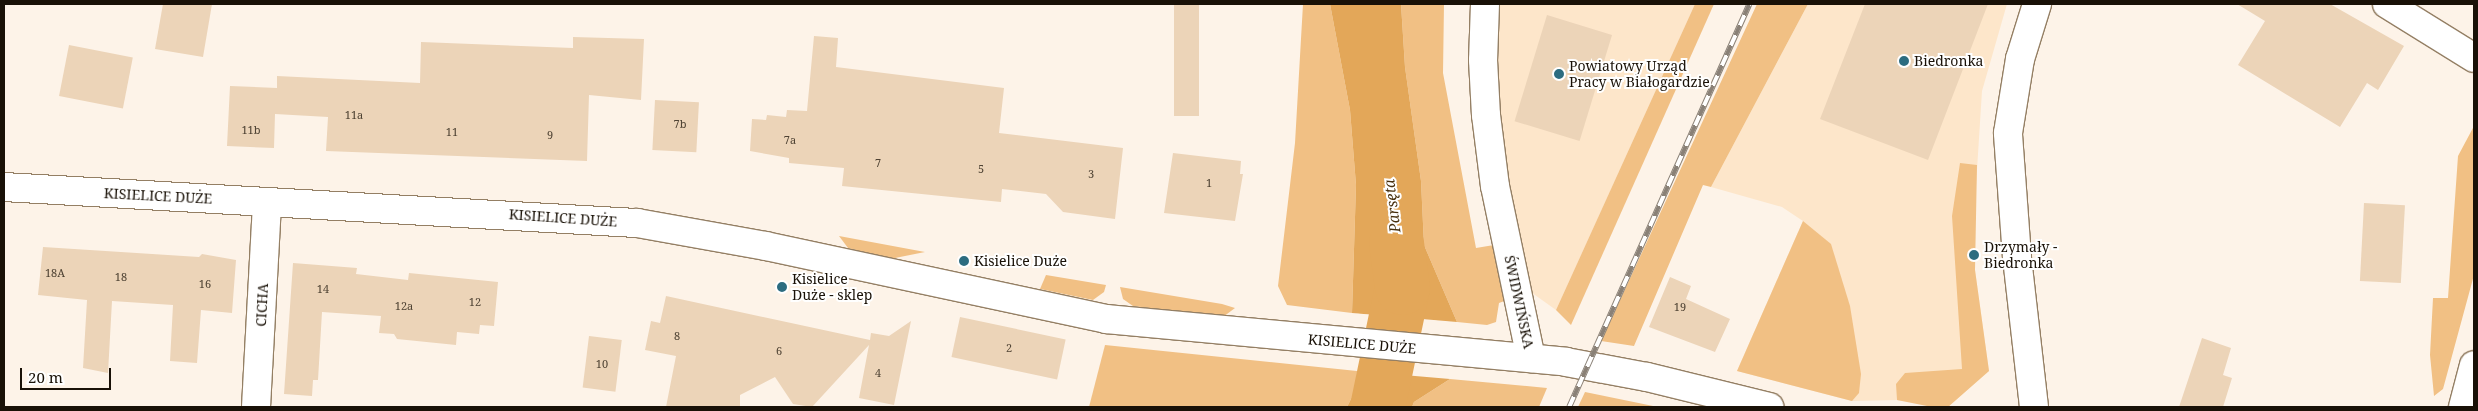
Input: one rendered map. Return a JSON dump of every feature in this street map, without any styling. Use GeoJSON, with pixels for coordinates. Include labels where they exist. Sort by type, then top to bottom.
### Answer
{"type":"FeatureCollection","features":[{"type":"Feature","properties":{"kind":"street","name":"ŚWIDWIŃSKA"},"geometry":{"type":"LineString","coordinates":[[1485,4],[1483,60],[1487,124],[1497,195],[1531,358],[1625,372],[1770,407]]}},
{"type":"Feature","properties":{"kind":"street"},"geometry":{"type":"LineString","coordinates":[[2034,407],[2017,257],[2008,133],[2020,59],[2037,4]]}},
{"type":"Feature","properties":{"kind":"street"},"geometry":{"type":"LineString","coordinates":[[2387,4],[2474,58]]}},
{"type":"Feature","properties":{"kind":"street","name":"KISIELICE DUŻE"},"geometry":{"type":"LineString","coordinates":[[4,187],[637,223],[766,246],[1106,319],[1292,338],[1531,358]]}},
{"type":"Feature","properties":{"kind":"street","name":"CICHA"},"geometry":{"type":"LineString","coordinates":[[256,407],[267,203]]}},
{"type":"Feature","properties":{"kind":"street"},"geometry":{"type":"LineString","coordinates":[[2463,407],[2474,365]]}},
{"type":"Feature","properties":{"kind":"shaded area"},"geometry":{"type":"Polygon","coordinates":[[[1303,4],[1330,4],[1350,110],[1356,185],[1352,313],[1287,305],[1278,286],[1295,143],[1303,4]]]}},
{"type":"Feature","properties":{"kind":"shaded area"},"geometry":{"type":"Polygon","coordinates":[[[1401,4],[1444,4],[1443,73],[1476,248],[1494,245],[1507,300],[1499,303],[1496,322],[1487,325],[1457,322],[1424,245],[1421,181],[1405,67],[1401,4]]]}},
{"type":"Feature","properties":{"kind":"shaded area"},"geometry":{"type":"Polygon","coordinates":[[[1499,4],[1695,4],[1556,310],[1528,290],[1513,229],[1497,117],[1499,4]]]}},
{"type":"Feature","properties":{"kind":"shaded area"},"geometry":{"type":"Polygon","coordinates":[[[1695,4],[1714,4],[1571,325],[1556,310],[1695,4]]]}},
{"type":"Feature","properties":{"kind":"shaded area"},"geometry":{"type":"Polygon","coordinates":[[[1757,4],[1808,4],[1711,187],[1703,185],[1634,346],[1601,341],[1757,4]]]}},
{"type":"Feature","properties":{"kind":"shaded area"},"geometry":{"type":"Polygon","coordinates":[[[1808,4],[2007,4],[1982,91],[1974,217],[1975,270],[1989,371],[1948,407],[1897,400],[1852,401],[1737,371],[1803,221],[1782,207],[1711,187],[1808,4]]]}},
{"type":"Feature","properties":{"kind":"shaded area"},"geometry":{"type":"Polygon","coordinates":[[[2474,126],[2474,275],[2443,389],[2434,396],[2430,355],[2433,298],[2448,298],[2458,156],[2474,126]]]}},
{"type":"Feature","properties":{"kind":"shaded area"},"geometry":{"type":"Polygon","coordinates":[[[1960,163],[1977,165],[1975,270],[1989,371],[1948,407],[1932,407],[1897,400],[1896,384],[1905,373],[1962,369],[1952,216],[1960,163]]]}},
{"type":"Feature","properties":{"kind":"shaded area"},"geometry":{"type":"Polygon","coordinates":[[[1803,221],[1831,244],[1850,306],[1861,374],[1859,393],[1852,401],[1737,371],[1803,221]]]}},
{"type":"Feature","properties":{"kind":"shaded area"},"geometry":{"type":"Polygon","coordinates":[[[839,236],[925,252],[890,259],[848,248],[839,236]]]}},
{"type":"Feature","properties":{"kind":"shaded area"},"geometry":{"type":"Polygon","coordinates":[[[1046,275],[1106,285],[1104,292],[1093,300],[1040,289],[1046,275]]]}},
{"type":"Feature","properties":{"kind":"shaded area"},"geometry":{"type":"Polygon","coordinates":[[[1120,287],[1222,304],[1235,308],[1223,317],[1133,306],[1123,299],[1120,287]]]}},
{"type":"Feature","properties":{"kind":"shaded area"},"geometry":{"type":"Polygon","coordinates":[[[1105,345],[1357,371],[1356,389],[1347,407],[1089,407],[1105,345]]]}},
{"type":"Feature","properties":{"kind":"shaded area"},"geometry":{"type":"Polygon","coordinates":[[[1450,379],[1547,388],[1539,407],[1412,407],[1414,402],[1450,379]]]}},
{"type":"Feature","properties":{"kind":"shaded area"},"geometry":{"type":"Polygon","coordinates":[[[1585,392],[1658,407],[1578,407],[1585,392]]]}},
{"type":"Feature","properties":{"kind":"water"},"geometry":{"type":"Polygon","coordinates":[[[1330,4],[1401,4],[1405,67],[1421,181],[1424,245],[1457,322],[1352,313],[1356,185],[1350,110],[1330,4]]]}},
{"type":"Feature","properties":{"kind":"water"},"geometry":{"type":"Polygon","coordinates":[[[1357,371],[1450,379],[1414,402],[1412,407],[1347,407],[1356,389],[1357,371]]]}},
{"type":"Feature","properties":{"kind":"pier"},"geometry":{"type":"Polygon","coordinates":[[[1349,313],[1460,323],[1457,325],[1349,313]]]}},
{"type":"Feature","properties":{"kind":"building"},"geometry":{"type":"Polygon","coordinates":[[[163,4],[212,4],[203,57],[155,49],[163,4]]]}},
{"type":"Feature","properties":{"kind":"building"},"geometry":{"type":"Polygon","coordinates":[[[1174,4],[1199,4],[1199,116],[1174,116],[1174,4]]]}},
{"type":"Feature","properties":{"kind":"building","name":"Biedronka"},"geometry":{"type":"Polygon","coordinates":[[[1865,4],[1988,4],[1928,160],[1820,119],[1865,4]]]}},
{"type":"Feature","properties":{"kind":"building"},"geometry":{"type":"Polygon","coordinates":[[[2237,4],[2330,4],[2404,46],[2378,90],[2367,83],[2340,127],[2238,65],[2265,21],[2237,4]]]}},
{"type":"Feature","properties":{"kind":"building"},"geometry":{"type":"Polygon","coordinates":[[[1547,15],[1612,35],[1580,141],[1515,121],[1547,15]]]}},
{"type":"Feature","properties":{"kind":"building"},"geometry":{"type":"Polygon","coordinates":[[[814,36],[838,38],[836,67],[1004,88],[999,133],[1123,148],[1115,219],[1063,212],[1046,194],[1002,189],[1001,202],[842,186],[844,168],[789,163],[789,158],[750,151],[752,119],[766,120],[767,115],[786,117],[787,110],[807,111],[814,36]]]}},
{"type":"Feature","properties":{"kind":"building"},"geometry":{"type":"Polygon","coordinates":[[[573,37],[644,39],[641,100],[589,95],[587,161],[326,151],[328,117],[275,114],[274,148],[227,146],[230,86],[277,88],[277,76],[420,83],[421,42],[573,48],[573,37]]]}},
{"type":"Feature","properties":{"kind":"building"},"geometry":{"type":"Polygon","coordinates":[[[69,45],[133,57],[123,108],[59,96],[69,45]]]}},
{"type":"Feature","properties":{"kind":"building"},"geometry":{"type":"Polygon","coordinates":[[[655,100],[699,102],[696,152],[652,150],[655,100]]]}},
{"type":"Feature","properties":{"kind":"building"},"geometry":{"type":"Polygon","coordinates":[[[1173,153],[1241,161],[1240,174],[1243,174],[1235,221],[1164,213],[1173,153]]]}},
{"type":"Feature","properties":{"kind":"building"},"geometry":{"type":"Polygon","coordinates":[[[2364,203],[2405,205],[2401,283],[2360,281],[2364,203]]]}},
{"type":"Feature","properties":{"kind":"building"},"geometry":{"type":"Polygon","coordinates":[[[43,247],[199,257],[202,254],[236,260],[232,313],[201,310],[197,363],[170,361],[173,305],[112,301],[108,373],[83,368],[87,300],[38,295],[43,247]]]}},
{"type":"Feature","properties":{"kind":"building"},"geometry":{"type":"Polygon","coordinates":[[[293,263],[357,268],[356,274],[408,280],[409,273],[498,282],[494,326],[480,325],[479,334],[457,332],[456,345],[397,339],[394,334],[379,333],[381,316],[322,312],[318,380],[313,380],[312,396],[284,394],[293,263]]]}},
{"type":"Feature","properties":{"kind":"building"},"geometry":{"type":"Polygon","coordinates":[[[1670,277],[1691,286],[1686,299],[1730,319],[1715,352],[1649,327],[1670,277]]]}},
{"type":"Feature","properties":{"kind":"building"},"geometry":{"type":"Polygon","coordinates":[[[666,296],[870,340],[871,333],[889,336],[911,321],[894,405],[859,398],[869,345],[812,407],[793,404],[775,377],[740,395],[740,407],[666,407],[676,356],[645,350],[651,321],[660,323],[666,296]]]}},
{"type":"Feature","properties":{"kind":"building"},"geometry":{"type":"Polygon","coordinates":[[[960,317],[1066,339],[1057,380],[951,357],[960,317]]]}},
{"type":"Feature","properties":{"kind":"building"},"geometry":{"type":"Polygon","coordinates":[[[589,336],[622,340],[615,392],[583,388],[589,336]]]}},
{"type":"Feature","properties":{"kind":"building"},"geometry":{"type":"Polygon","coordinates":[[[2202,338],[2231,348],[2223,375],[2232,378],[2223,407],[2179,407],[2202,338]]]}},
{"type":"Feature","properties":{"kind":"waterway","name":"Parsęta"},"geometry":{"type":"LineString","coordinates":[[1377,407],[1402,287],[1396,243]]}},
{"type":"Feature","properties":{"kind":"railway"},"geometry":{"type":"LineString","coordinates":[[1569,407],[1749,4]]}},
{"type":"Feature","properties":{"kind":"place","name":"Biedronka"},"geometry":{"type":"Point","coordinates":[1904,61]}},
{"type":"Feature","properties":{"kind":"place","name":"Powiatowy Urząd Pracy w Białogardzie"},"geometry":{"type":"Point","coordinates":[1559,74]}},
{"type":"Feature","properties":{"kind":"place","name":"Drzymały - Biedronka"},"geometry":{"type":"Point","coordinates":[1974,255]}},
{"type":"Feature","properties":{"kind":"place","name":"Kisielice Duże"},"geometry":{"type":"Point","coordinates":[964,261]}},
{"type":"Feature","properties":{"kind":"place","name":"Kisielice Duże - sklep"},"geometry":{"type":"Point","coordinates":[782,287]}}]}
